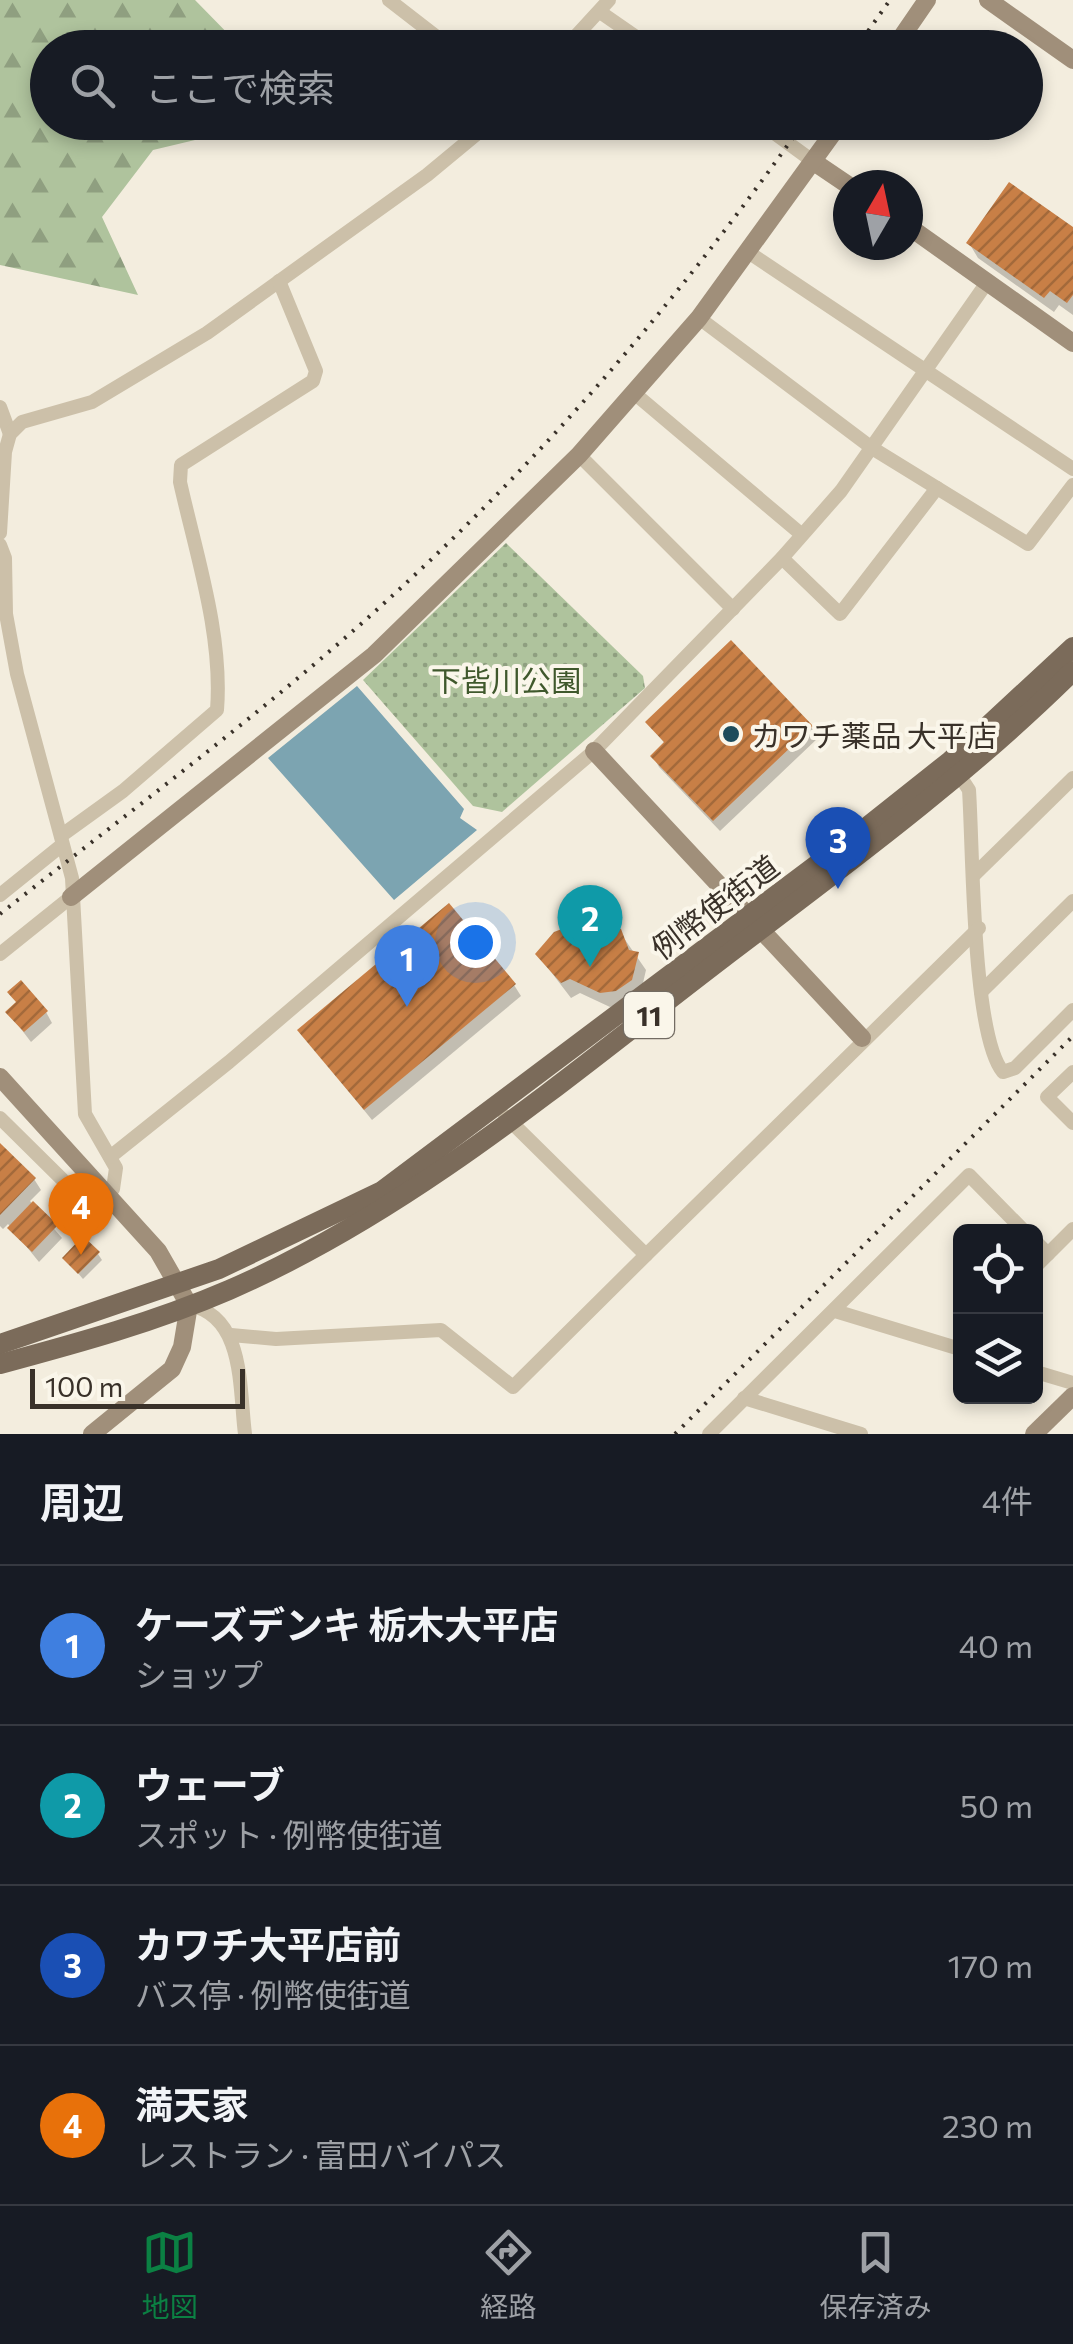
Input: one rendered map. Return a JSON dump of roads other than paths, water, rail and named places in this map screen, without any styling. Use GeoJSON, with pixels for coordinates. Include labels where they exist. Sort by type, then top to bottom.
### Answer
{"type":"FeatureCollection","features":[{"type":"Feature","properties":{"kind":"main road","name":"例幣使街道"},"geometry":{"type":"LineString","coordinates":[[955,768],[1073,647]]}},
{"type":"Feature","properties":{"kind":"main road","name":"例幣使街道"},"geometry":{"type":"LineString","coordinates":[[188,1305],[247,1281],[388,1204],[755,924],[1073,671]]}},
{"type":"Feature","properties":{"kind":"main road","name":"例幣使街道"},"geometry":{"type":"LineString","coordinates":[[180,1284],[382,1191],[503,1114]]}},
{"type":"Feature","properties":{"kind":"main road","name":"11"},"geometry":{"type":"LineString","coordinates":[[0,1344],[180,1284]]}},
{"type":"Feature","properties":{"kind":"main road","name":"11"},"geometry":{"type":"LineString","coordinates":[[0,1364],[188,1305]]}},
{"type":"Feature","properties":{"kind":"street"},"geometry":{"type":"LineString","coordinates":[[390,0],[428,30]]}},
{"type":"Feature","properties":{"kind":"street"},"geometry":{"type":"LineString","coordinates":[[906,30],[927,0]]}},
{"type":"Feature","properties":{"kind":"street"},"geometry":{"type":"LineString","coordinates":[[988,0],[1030,30]]}},
{"type":"Feature","properties":{"kind":"street"},"geometry":{"type":"LineString","coordinates":[[582,30],[604,6],[631,30]]}},
{"type":"Feature","properties":{"kind":"street"},"geometry":{"type":"LineString","coordinates":[[1043,39],[1073,60]]}},
{"type":"Feature","properties":{"kind":"street"},"geometry":{"type":"LineString","coordinates":[[10,434],[30,416],[92,402],[207,333],[428,176],[470,140]]}},
{"type":"Feature","properties":{"kind":"street"},"geometry":{"type":"LineString","coordinates":[[784,140],[833,175]]}},
{"type":"Feature","properties":{"kind":"street"},"geometry":{"type":"LineString","coordinates":[[0,954],[374,654],[579,455],[699,318],[829,140]]}},
{"type":"Feature","properties":{"kind":"street"},"geometry":{"type":"LineString","coordinates":[[923,236],[1073,342]]}},
{"type":"Feature","properties":{"kind":"street"},"geometry":{"type":"LineString","coordinates":[[748,252],[1073,468]]}},
{"type":"Feature","properties":{"kind":"street"},"geometry":{"type":"LineString","coordinates":[[0,895],[217,710],[207,605],[180,482],[181,465],[312,381],[316,371],[279,281]]}},
{"type":"Feature","properties":{"kind":"street"},"geometry":{"type":"LineString","coordinates":[[110,1157],[229,1062],[594,750],[782,558],[872,448],[988,281]]}},
{"type":"Feature","properties":{"kind":"street"},"geometry":{"type":"LineString","coordinates":[[699,318],[872,448],[1028,544],[1073,485]]}},
{"type":"Feature","properties":{"kind":"street"},"geometry":{"type":"LineString","coordinates":[[634,394],[801,534]]}},
{"type":"Feature","properties":{"kind":"street"},"geometry":{"type":"LineString","coordinates":[[0,407],[10,434],[0,533]]}},
{"type":"Feature","properties":{"kind":"street"},"geometry":{"type":"LineString","coordinates":[[579,455],[733,609]]}},
{"type":"Feature","properties":{"kind":"street"},"geometry":{"type":"LineString","coordinates":[[782,558],[840,614],[937,488]]}},
{"type":"Feature","properties":{"kind":"street"},"geometry":{"type":"LineString","coordinates":[[0,544],[17,674],[72,878],[85,1114],[110,1157],[117,1180],[109,1195],[97,1205],[80,1196],[0,1118]]}},
{"type":"Feature","properties":{"kind":"street"},"geometry":{"type":"LineString","coordinates":[[594,750],[862,1038]]}},
{"type":"Feature","properties":{"kind":"street"},"geometry":{"type":"LineString","coordinates":[[955,768],[969,790],[982,992],[995,1062],[1003,1072],[1015,1068],[1073,1010]]}},
{"type":"Feature","properties":{"kind":"street"},"geometry":{"type":"LineString","coordinates":[[975,874],[1073,778]]}},
{"type":"Feature","properties":{"kind":"street"},"geometry":{"type":"LineString","coordinates":[[982,992],[1073,902]]}},
{"type":"Feature","properties":{"kind":"street"},"geometry":{"type":"LineString","coordinates":[[231,1335],[276,1338],[441,1330],[513,1387],[862,1038],[978,928]]}},
{"type":"Feature","properties":{"kind":"street"},"geometry":{"type":"LineString","coordinates":[[1073,1072],[1047,1097],[1073,1123]]}},
{"type":"Feature","properties":{"kind":"street"},"geometry":{"type":"LineString","coordinates":[[0,1077],[109,1195],[180,1284],[188,1305],[182,1348],[172,1369],[92,1434]]}},
{"type":"Feature","properties":{"kind":"street"},"geometry":{"type":"LineString","coordinates":[[503,1114],[646,1255]]}},
{"type":"Feature","properties":{"kind":"street"},"geometry":{"type":"LineString","coordinates":[[709,1434],[969,1175],[1018,1224]]}},
{"type":"Feature","properties":{"kind":"street"},"geometry":{"type":"LineString","coordinates":[[1043,1259],[1073,1230]]}},
{"type":"Feature","properties":{"kind":"street"},"geometry":{"type":"LineString","coordinates":[[1043,1249],[1048,1254]]}},
{"type":"Feature","properties":{"kind":"street"},"geometry":{"type":"LineString","coordinates":[[188,1305],[206,1309],[231,1335],[245,1434]]}},
{"type":"Feature","properties":{"kind":"street"},"geometry":{"type":"LineString","coordinates":[[835,1311],[953,1345]]}},
{"type":"Feature","properties":{"kind":"street"},"geometry":{"type":"LineString","coordinates":[[1043,1374],[1073,1384]]}},
{"type":"Feature","properties":{"kind":"street"},"geometry":{"type":"LineString","coordinates":[[1034,1434],[1073,1396]]}},
{"type":"Feature","properties":{"kind":"street"},"geometry":{"type":"LineString","coordinates":[[744,1398],[861,1434]]}},
{"type":"Feature","properties":{"kind":"water"},"geometry":{"type":"Polygon","coordinates":[[[357,686],[464,809],[460,818],[477,830],[394,900],[268,758],[357,686]]]}},
{"type":"Feature","properties":{"kind":"railway"},"geometry":{"type":"LineString","coordinates":[[869,30],[890,0]]}},
{"type":"Feature","properties":{"kind":"railway"},"geometry":{"type":"LineString","coordinates":[[0,914],[291,684],[462,530],[642,334],[791,140]]}},
{"type":"Feature","properties":{"kind":"railway"},"geometry":{"type":"LineString","coordinates":[[675,1434],[1073,1036]]}},
{"type":"Feature","properties":{"kind":"place","name":"カワチ薬品 大平店"},"geometry":{"type":"Point","coordinates":[731,734]}},
{"type":"Feature","properties":{"kind":"place","name":"カワチ大平店前"},"geometry":{"type":"Point","coordinates":[838,889]}},
{"type":"Feature","properties":{"kind":"place","name":"ウェーブ"},"geometry":{"type":"Point","coordinates":[590,967]}},
{"type":"Feature","properties":{"kind":"place","name":"ケーズデンキ 栃木大平店"},"geometry":{"type":"Point","coordinates":[407,1007]}},
{"type":"Feature","properties":{"kind":"place","name":"満天家"},"geometry":{"type":"Point","coordinates":[81,1255]}},
{"type":"Feature","properties":{"kind":"park label","name":"下皆川公園"},"geometry":{"type":"Point","coordinates":[506,679]}}]}
